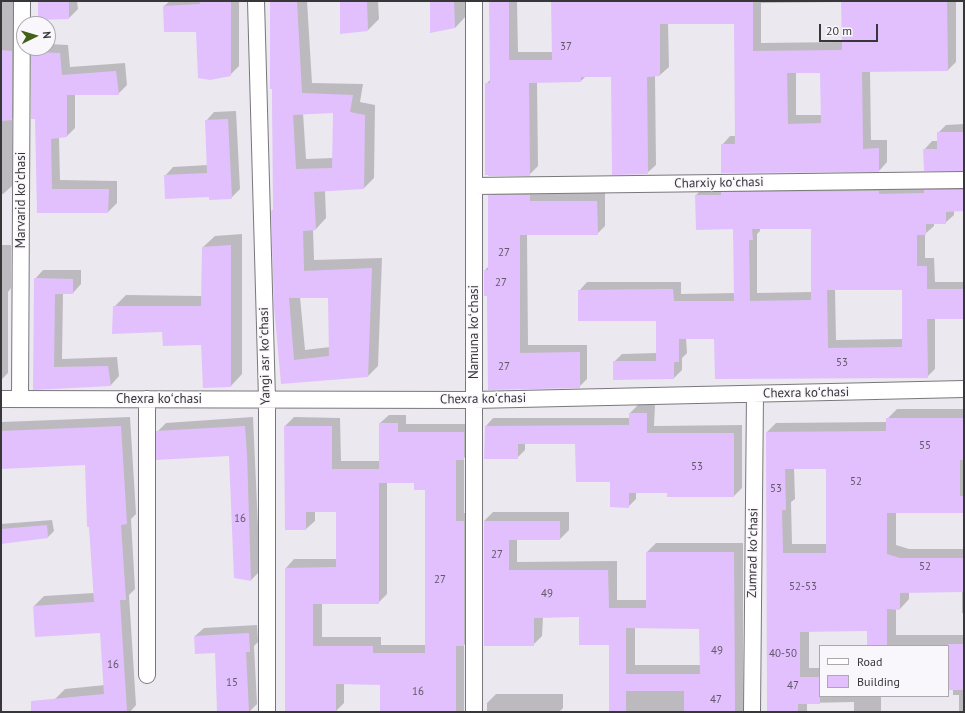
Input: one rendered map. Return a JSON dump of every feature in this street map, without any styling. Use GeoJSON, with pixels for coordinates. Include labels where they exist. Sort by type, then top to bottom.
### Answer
{"type":"FeatureCollection","features":[{"type":"Feature","properties":{"kind":"street","name":"Marvarid koʻchasi"},"geometry":{"type":"LineString","coordinates":[[20,399],[22,1]]}},
{"type":"Feature","properties":{"kind":"street","name":"Yangi asr koʻchasi"},"geometry":{"type":"LineString","coordinates":[[256,1],[266,399],[267,712]]}},
{"type":"Feature","properties":{"kind":"street","name":"Namuna koʻchasi"},"geometry":{"type":"LineString","coordinates":[[474,1],[474,712]]}},
{"type":"Feature","properties":{"kind":"street","name":"Charxiy koʻchasi"},"geometry":{"type":"LineString","coordinates":[[474,186],[964,180]]}},
{"type":"Feature","properties":{"kind":"street","name":"Chexra koʻchasi"},"geometry":{"type":"LineString","coordinates":[[1,399],[474,400],[964,389]]}},
{"type":"Feature","properties":{"kind":"street","name":"Zumrad koʻchasi"},"geometry":{"type":"LineString","coordinates":[[752,712],[755,394]]}},
{"type":"Feature","properties":{"kind":"street"},"geometry":{"type":"LineString","coordinates":[[147,399],[147,675]]}},
{"type":"Feature","properties":{"kind":"building"},"geometry":{"type":"Polygon","coordinates":[[[38,1],[69,1],[69,19],[56,19],[56,16],[38,16],[38,1]]]}},
{"type":"Feature","properties":{"kind":"building"},"geometry":{"type":"Polygon","coordinates":[[[199,1],[231,1],[231,76],[210,80],[198,78],[196,32],[164,32],[163,6],[200,4],[199,1]]]}},
{"type":"Feature","properties":{"kind":"building"},"geometry":{"type":"Polygon","coordinates":[[[270,1],[297,1],[302,93],[353,95],[350,112],[365,115],[364,189],[314,192],[316,230],[303,231],[304,271],[372,268],[368,377],[281,384],[274,307],[271,211],[273,209],[272,89],[270,89],[270,1]],[[333,113],[293,115],[296,169],[332,168],[333,113]],[[289,298],[294,360],[329,356],[328,298],[289,298]]]}},
{"type":"Feature","properties":{"kind":"building"},"geometry":{"type":"Polygon","coordinates":[[[340,1],[367,1],[368,31],[340,34],[340,1]]]}},
{"type":"Feature","properties":{"kind":"building"},"geometry":{"type":"Polygon","coordinates":[[[430,1],[454,1],[455,28],[430,33],[430,1]]]}},
{"type":"Feature","properties":{"kind":"building"},"geometry":{"type":"Polygon","coordinates":[[[551,1],[753,1],[753,51],[842,50],[841,1],[947,1],[948,71],[862,72],[863,149],[879,148],[879,172],[721,173],[721,144],[735,144],[734,24],[660,24],[660,76],[647,77],[648,174],[612,175],[611,77],[581,77],[581,82],[529,83],[530,176],[485,175],[485,83],[490,83],[489,2],[509,2],[509,60],[552,60],[551,1]],[[787,73],[788,124],[821,123],[820,73],[787,73]]]}},
{"type":"Feature","properties":{"kind":"building"},"geometry":{"type":"Polygon","coordinates":[[[1,50],[12,51],[12,120],[1,121],[1,50]]]}},
{"type":"Feature","properties":{"kind":"building"},"geometry":{"type":"Polygon","coordinates":[[[56,53],[60,53],[62,75],[116,71],[119,95],[67,95],[67,137],[51,139],[52,189],[109,189],[108,213],[37,213],[35,119],[31,119],[31,56],[56,56],[56,53]]]}},
{"type":"Feature","properties":{"kind":"building"},"geometry":{"type":"Polygon","coordinates":[[[228,119],[232,199],[209,200],[209,197],[165,199],[164,175],[207,173],[205,120],[228,119]]]}},
{"type":"Feature","properties":{"kind":"building"},"geometry":{"type":"Polygon","coordinates":[[[937,132],[964,132],[964,171],[924,171],[923,149],[937,149],[937,132]]]}},
{"type":"Feature","properties":{"kind":"building"},"geometry":{"type":"Polygon","coordinates":[[[924,190],[964,190],[964,211],[946,212],[946,224],[926,224],[926,235],[917,235],[917,266],[927,266],[927,289],[964,289],[964,319],[927,319],[928,378],[715,379],[714,339],[679,339],[679,362],[674,362],[674,379],[613,380],[613,361],[656,361],[656,321],[578,321],[578,290],[673,289],[674,301],[734,301],[733,229],[696,230],[695,195],[721,195],[721,192],[879,191],[879,194],[924,193],[924,190]],[[752,229],[753,240],[749,240],[750,301],[811,300],[811,229],[752,229]],[[827,290],[828,348],[902,347],[902,290],[827,290]]]}},
{"type":"Feature","properties":{"kind":"building"},"geometry":{"type":"Polygon","coordinates":[[[488,195],[530,195],[530,201],[597,201],[598,235],[520,235],[520,353],[580,352],[580,388],[488,390],[487,296],[484,296],[484,270],[488,270],[488,195]]]}},
{"type":"Feature","properties":{"kind":"building"},"geometry":{"type":"Polygon","coordinates":[[[231,245],[231,387],[203,388],[201,345],[163,346],[162,332],[112,334],[113,306],[201,306],[202,247],[231,245]]]}},
{"type":"Feature","properties":{"kind":"building"},"geometry":{"type":"Polygon","coordinates":[[[34,278],[73,279],[73,294],[55,294],[54,367],[108,366],[111,386],[33,390],[34,278]]]}},
{"type":"Feature","properties":{"kind":"building"},"geometry":{"type":"Polygon","coordinates":[[[629,413],[647,413],[647,433],[734,433],[734,497],[667,497],[667,493],[629,493],[629,508],[610,507],[610,482],[576,482],[575,444],[518,444],[518,459],[484,459],[485,426],[629,425],[629,413]]]}},
{"type":"Feature","properties":{"kind":"building"},"geometry":{"type":"Polygon","coordinates":[[[886,418],[964,418],[964,460],[960,460],[960,496],[964,496],[964,513],[887,513],[887,554],[900,558],[964,558],[964,592],[900,593],[900,610],[887,609],[887,645],[867,645],[867,631],[800,632],[800,677],[819,677],[820,704],[798,704],[798,712],[767,712],[766,432],[886,431],[886,418]],[[785,469],[786,510],[782,510],[783,553],[826,553],[826,469],[785,469]]]}},
{"type":"Feature","properties":{"kind":"building"},"geometry":{"type":"Polygon","coordinates":[[[379,423],[398,423],[398,432],[464,432],[464,460],[456,460],[456,521],[464,521],[464,646],[456,646],[456,712],[380,712],[380,685],[336,684],[336,712],[285,712],[285,568],[336,567],[336,512],[306,512],[306,530],[285,530],[284,426],[332,426],[332,469],[379,469],[379,423]],[[379,483],[379,604],[313,604],[313,646],[373,646],[373,653],[425,653],[425,490],[414,490],[414,483],[379,483]]]}},
{"type":"Feature","properties":{"kind":"building"},"geometry":{"type":"Polygon","coordinates":[[[121,426],[127,524],[121,525],[126,600],[120,600],[127,712],[31,712],[31,701],[104,694],[100,633],[35,637],[33,606],[94,602],[89,527],[87,527],[85,465],[1,469],[1,431],[121,426]]]}},
{"type":"Feature","properties":{"kind":"building"},"geometry":{"type":"Polygon","coordinates":[[[245,426],[251,581],[234,578],[229,456],[156,460],[156,431],[245,426]]]}},
{"type":"Feature","properties":{"kind":"building"},"geometry":{"type":"Polygon","coordinates":[[[484,521],[560,521],[560,540],[509,540],[509,570],[608,570],[609,608],[646,608],[646,552],[734,552],[735,712],[684,712],[684,691],[626,691],[626,712],[609,712],[609,645],[579,645],[579,617],[534,618],[534,646],[484,646],[484,521]],[[626,628],[626,674],[700,674],[699,629],[626,628]]]}},
{"type":"Feature","properties":{"kind":"building"},"geometry":{"type":"Polygon","coordinates":[[[47,525],[48,538],[1,544],[1,529],[47,525]]]}},
{"type":"Feature","properties":{"kind":"building"},"geometry":{"type":"Polygon","coordinates":[[[249,633],[250,652],[246,652],[249,712],[217,712],[215,653],[195,654],[194,636],[249,633]]]}},
{"type":"Feature","properties":{"kind":"building"},"geometry":{"type":"Polygon","coordinates":[[[964,644],[964,690],[949,690],[948,645],[964,644]]]}}]}
